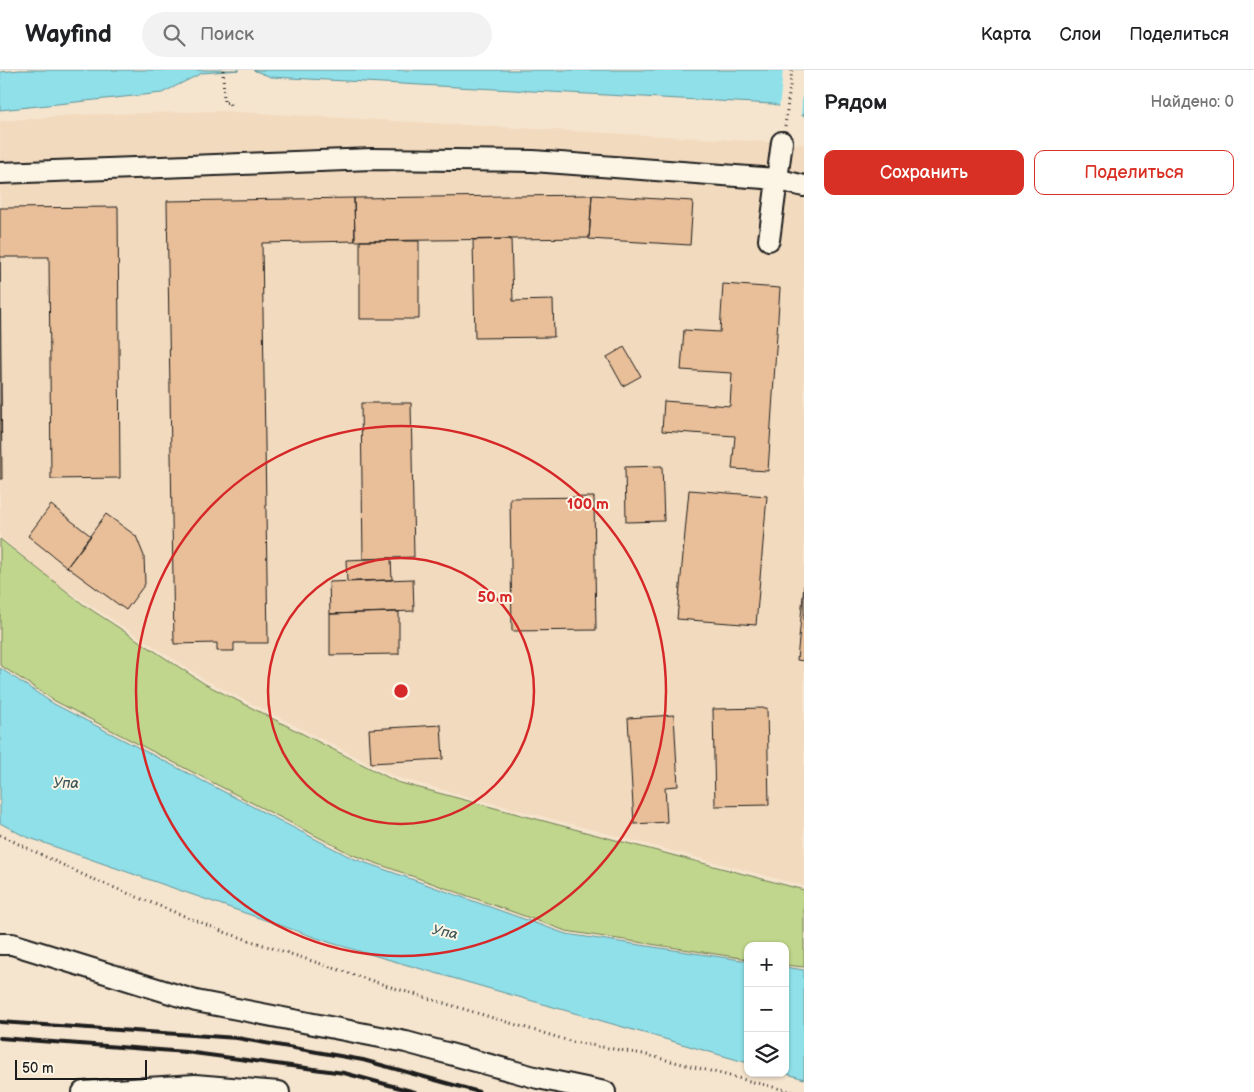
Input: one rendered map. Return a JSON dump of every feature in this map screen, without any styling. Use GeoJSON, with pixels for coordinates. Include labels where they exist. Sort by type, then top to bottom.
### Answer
{"type":"FeatureCollection","features":[{"type":"Feature","properties":{"kind":"lane"},"geometry":{"type":"LineString","coordinates":[[769,240],[776,179],[784,135]]}},
{"type":"Feature","properties":{"kind":"lane"},"geometry":{"type":"LineString","coordinates":[[0,173],[382,159],[533,161],[776,179],[804,186]]}},
{"type":"Feature","properties":{"kind":"lane"},"geometry":{"type":"LineString","coordinates":[[0,944],[12,944],[196,1000],[406,1042],[538,1078],[606,1092]]}},
{"type":"Feature","properties":{"kind":"lane"},"geometry":{"type":"LineString","coordinates":[[83,1092],[195,1085],[279,1092]]}},
{"type":"Feature","properties":{"kind":"path"},"geometry":{"type":"LineString","coordinates":[[223,70],[224,103],[229,102],[230,105]]}},
{"type":"Feature","properties":{"kind":"path"},"geometry":{"type":"LineString","coordinates":[[784,135],[792,70]]}},
{"type":"Feature","properties":{"kind":"path"},"geometry":{"type":"LineString","coordinates":[[0,835],[90,878],[224,932],[572,1042],[643,1054],[793,1092]]}},
{"type":"Feature","properties":{"kind":"shaded area"},"geometry":{"type":"Polygon","coordinates":[[[222,111],[804,144],[804,886],[398,778],[205,680],[59,585],[0,537],[0,121],[74,115],[222,111]]]}},
{"type":"Feature","properties":{"kind":"green space"},"geometry":{"type":"Polygon","coordinates":[[[0,539],[84,605],[205,684],[397,782],[804,890],[804,967],[789,965],[789,942],[744,942],[744,958],[566,931],[353,855],[55,701],[0,665],[0,539]]]}},
{"type":"Feature","properties":{"kind":"water"},"geometry":{"type":"Polygon","coordinates":[[[20,70],[240,70],[202,73],[162,93],[0,110],[0,72],[20,70]]]}},
{"type":"Feature","properties":{"kind":"water"},"geometry":{"type":"Polygon","coordinates":[[[253,70],[804,70],[804,116],[773,104],[271,77],[253,70]]]}},
{"type":"Feature","properties":{"kind":"water","name":"Упа"},"geometry":{"type":"Polygon","coordinates":[[[0,668],[54,704],[352,858],[566,934],[744,960],[744,1062],[331,943],[24,836],[0,823],[0,668]]]}},
{"type":"Feature","properties":{"kind":"water"},"geometry":{"type":"Polygon","coordinates":[[[789,968],[804,970],[804,1079],[789,1074],[789,968]]]}},
{"type":"Feature","properties":{"kind":"pier"},"geometry":{"type":"Polygon","coordinates":[[[783,70],[804,70],[801,117],[779,109],[783,70]]]}},
{"type":"Feature","properties":{"kind":"building"},"geometry":{"type":"Polygon","coordinates":[[[592,195],[589,238],[355,241],[354,198],[592,195]]]}},
{"type":"Feature","properties":{"kind":"building"},"geometry":{"type":"Polygon","coordinates":[[[592,195],[693,201],[690,245],[589,239],[592,195]]]}},
{"type":"Feature","properties":{"kind":"building"},"geometry":{"type":"Polygon","coordinates":[[[354,198],[355,241],[262,243],[268,643],[234,643],[234,651],[217,651],[217,643],[174,644],[167,201],[354,198]]]}},
{"type":"Feature","properties":{"kind":"building"},"geometry":{"type":"Polygon","coordinates":[[[118,207],[120,478],[51,479],[49,257],[0,257],[0,208],[118,207]]]}},
{"type":"Feature","properties":{"kind":"building"},"geometry":{"type":"Polygon","coordinates":[[[511,239],[513,301],[553,300],[554,337],[475,338],[473,240],[511,239]]]}},
{"type":"Feature","properties":{"kind":"building"},"geometry":{"type":"Polygon","coordinates":[[[360,241],[419,241],[419,319],[360,319],[360,241]]]}},
{"type":"Feature","properties":{"kind":"building"},"geometry":{"type":"Polygon","coordinates":[[[0,257],[2,479],[0,479],[0,257]]]}},
{"type":"Feature","properties":{"kind":"building"},"geometry":{"type":"Polygon","coordinates":[[[723,284],[780,288],[768,471],[732,469],[735,436],[662,431],[664,401],[730,406],[732,373],[681,370],[684,330],[720,332],[723,284]]]}},
{"type":"Feature","properties":{"kind":"building"},"geometry":{"type":"Polygon","coordinates":[[[624,347],[641,376],[623,386],[607,357],[624,347]]]}},
{"type":"Feature","properties":{"kind":"building"},"geometry":{"type":"Polygon","coordinates":[[[361,403],[411,403],[414,557],[363,559],[361,403]]]}},
{"type":"Feature","properties":{"kind":"building"},"geometry":{"type":"Polygon","coordinates":[[[662,466],[664,521],[626,522],[625,467],[662,466]]]}},
{"type":"Feature","properties":{"kind":"building"},"geometry":{"type":"Polygon","coordinates":[[[689,490],[767,496],[756,625],[677,619],[689,490]]]}},
{"type":"Feature","properties":{"kind":"building"},"geometry":{"type":"Polygon","coordinates":[[[594,497],[596,630],[512,631],[510,498],[594,497]]]}},
{"type":"Feature","properties":{"kind":"building"},"geometry":{"type":"Polygon","coordinates":[[[51,505],[91,536],[67,567],[28,536],[51,505]]]}},
{"type":"Feature","properties":{"kind":"building"},"geometry":{"type":"Polygon","coordinates":[[[106,514],[136,536],[144,556],[145,584],[126,610],[67,567],[106,514]]]}},
{"type":"Feature","properties":{"kind":"building"},"geometry":{"type":"Polygon","coordinates":[[[391,558],[392,580],[347,582],[346,560],[391,558]]]}},
{"type":"Feature","properties":{"kind":"building"},"geometry":{"type":"Polygon","coordinates":[[[413,579],[414,611],[330,614],[329,582],[413,579]]]}},
{"type":"Feature","properties":{"kind":"building"},"geometry":{"type":"Polygon","coordinates":[[[804,585],[804,661],[797,660],[804,585]]]}},
{"type":"Feature","properties":{"kind":"building"},"geometry":{"type":"Polygon","coordinates":[[[399,612],[399,654],[330,655],[330,614],[399,612]]]}},
{"type":"Feature","properties":{"kind":"building"},"geometry":{"type":"Polygon","coordinates":[[[767,708],[769,805],[715,806],[713,709],[767,708]]]}},
{"type":"Feature","properties":{"kind":"building"},"geometry":{"type":"Polygon","coordinates":[[[674,715],[678,786],[665,787],[667,822],[634,824],[628,718],[674,715]]]}},
{"type":"Feature","properties":{"kind":"building"},"geometry":{"type":"Polygon","coordinates":[[[441,725],[443,759],[371,763],[369,729],[441,725]]]}},
{"type":"Feature","properties":{"kind":"railway"},"geometry":{"type":"LineString","coordinates":[[0,1022],[237,1038],[363,1060],[479,1092]]}},
{"type":"Feature","properties":{"kind":"railway"},"geometry":{"type":"LineString","coordinates":[[0,1038],[186,1052],[344,1073],[415,1092]]}}]}
